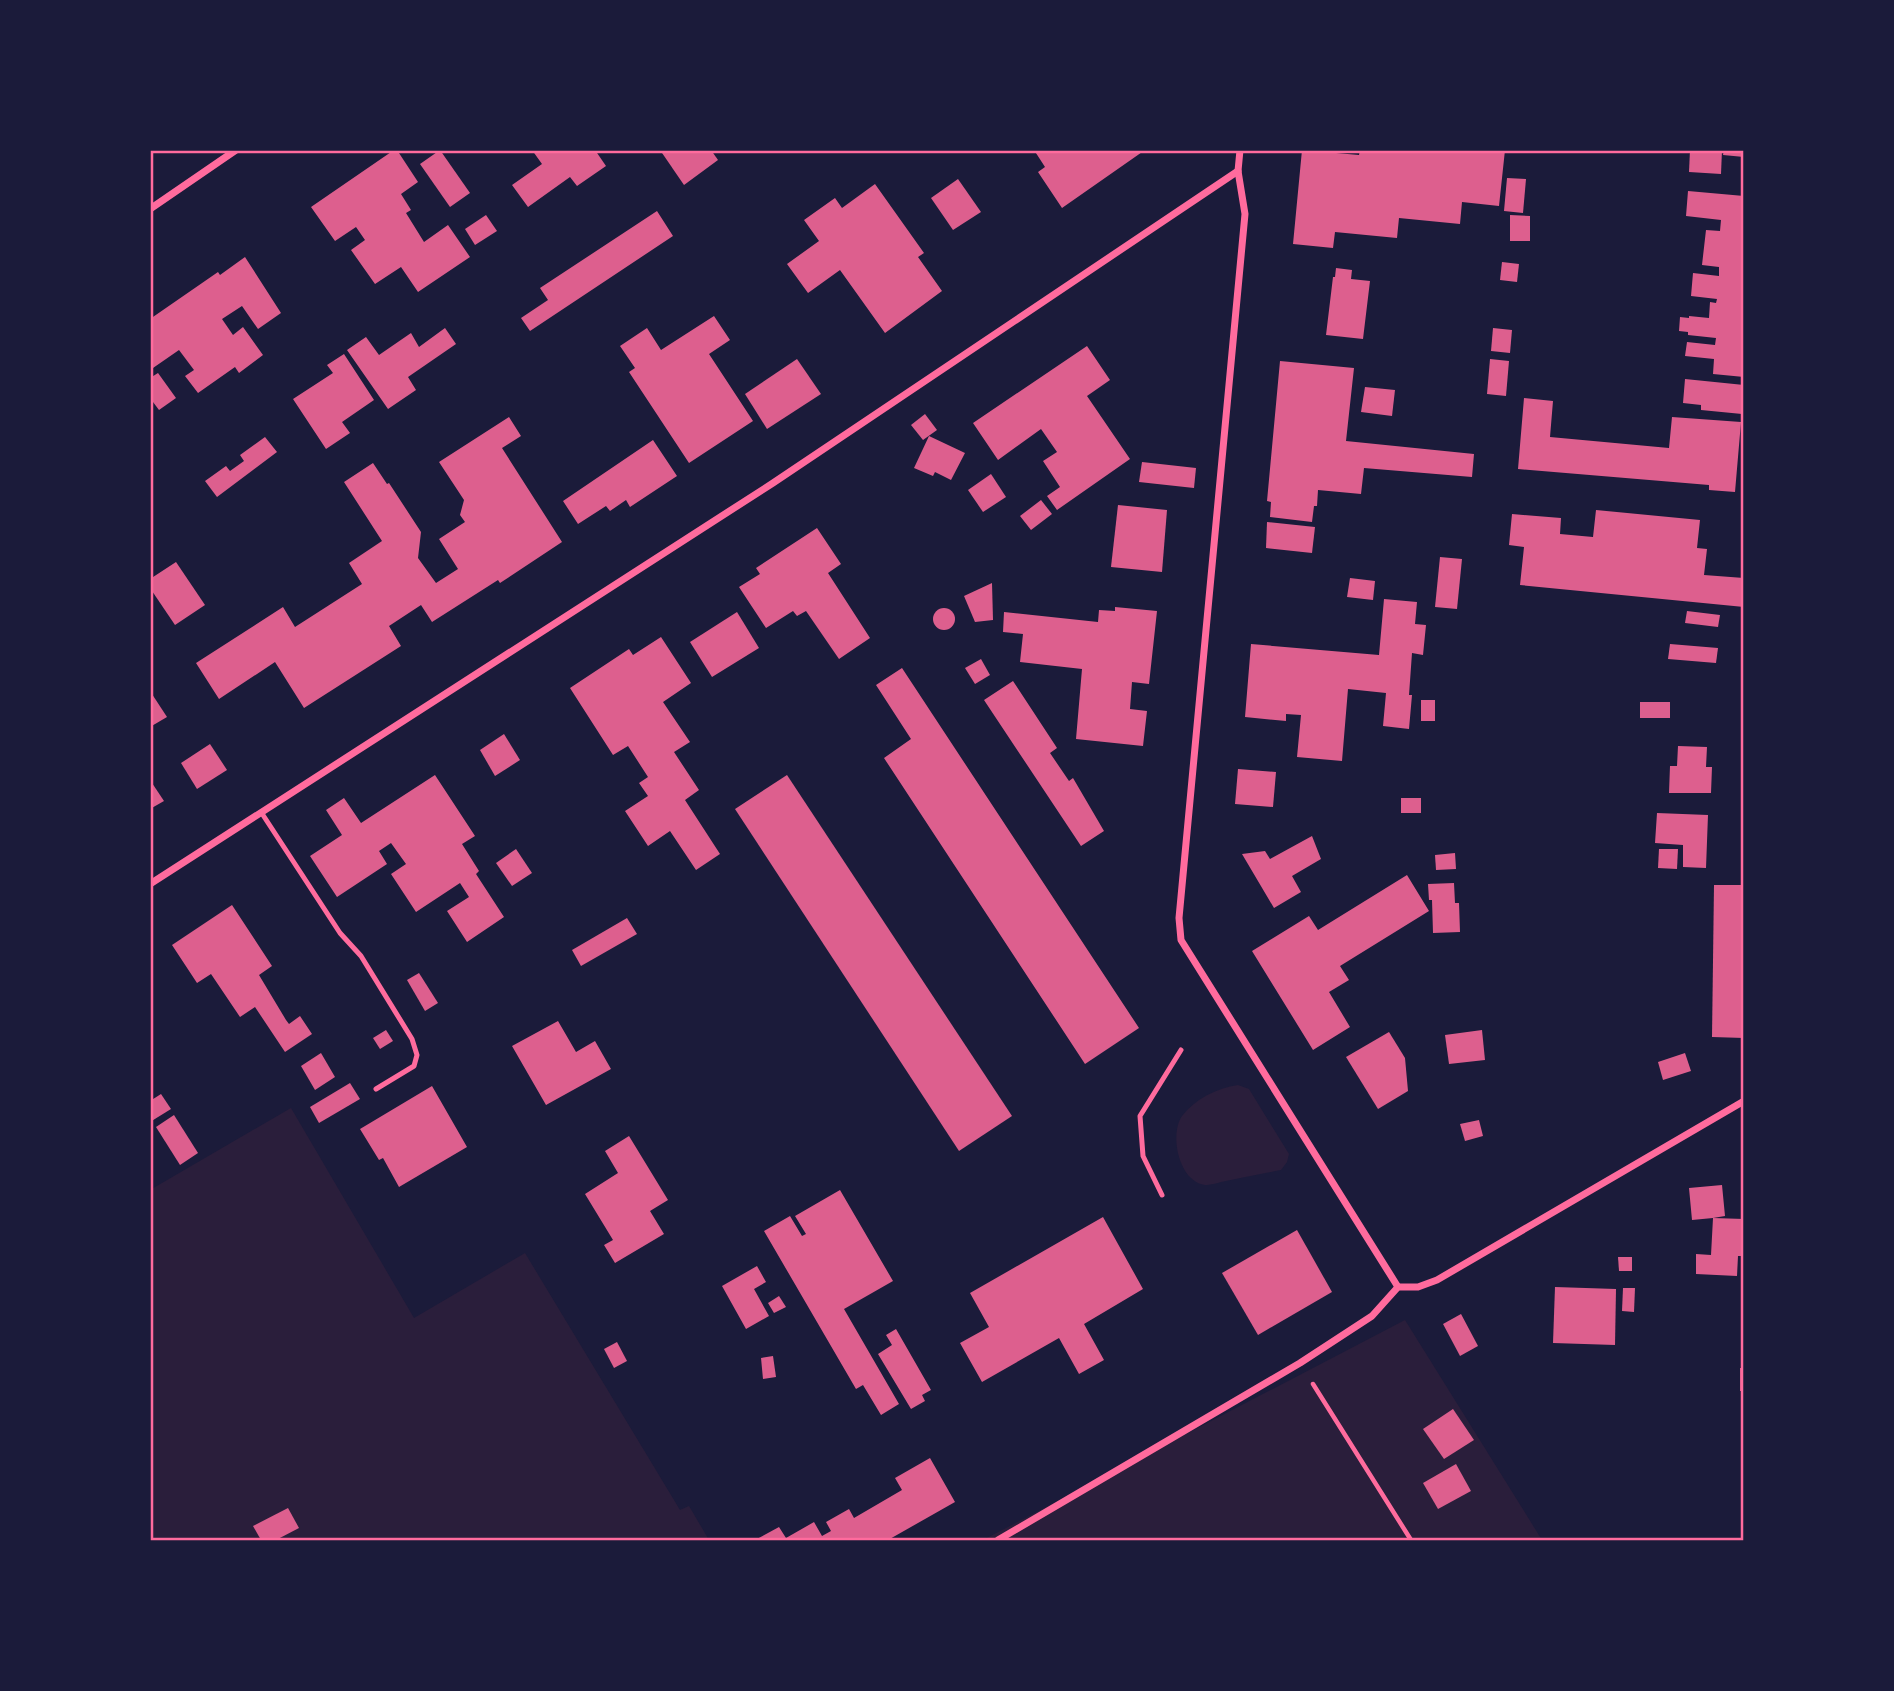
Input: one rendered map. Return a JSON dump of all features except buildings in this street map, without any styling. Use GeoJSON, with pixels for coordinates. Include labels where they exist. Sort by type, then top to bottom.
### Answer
{"type":"FeatureCollection","features":[{"type":"Feature","properties":{"kind":"street"},"geometry":{"type":"LineString","coordinates":[[150,209],[236,150]]}},
{"type":"Feature","properties":{"kind":"street"},"geometry":{"type":"LineString","coordinates":[[1240,150],[1238,171],[1245,214],[1179,918],[1181,940],[1398,1287]]}},
{"type":"Feature","properties":{"kind":"street"},"geometry":{"type":"LineString","coordinates":[[150,884],[773,483],[1238,171]]}},
{"type":"Feature","properties":{"kind":"street"},"geometry":{"type":"LineString","coordinates":[[998,1541],[1300,1363],[1372,1316],[1398,1287],[1418,1287],[1437,1280],[1744,1101]]}},
{"type":"Feature","properties":{"kind":"lane"},"geometry":{"type":"LineString","coordinates":[[261,813],[340,933],[361,956],[412,1039],[417,1055],[414,1066],[376,1089]]}},
{"type":"Feature","properties":{"kind":"lane"},"geometry":{"type":"LineString","coordinates":[[1162,1195],[1143,1156],[1140,1116],[1181,1050]]}},
{"type":"Feature","properties":{"kind":"path"},"geometry":{"type":"LineString","coordinates":[[1311,1380],[1411,1541]]}},
{"type":"Feature","properties":{"kind":"shaded area"},"geometry":{"type":"Polygon","coordinates":[[[1238,1085],[1249,1089],[1289,1154],[1287,1162],[1281,1170],[1209,1185],[1196,1182],[1183,1167],[1179,1156],[1176,1134],[1178,1124],[1187,1110],[1200,1100],[1214,1092],[1238,1085]]]}},
{"type":"Feature","properties":{"kind":"shaded area"},"geometry":{"type":"Polygon","coordinates":[[[291,1108],[414,1318],[525,1253],[680,1510],[689,1506],[709,1540],[151,1540],[150,1190],[291,1108]]]}},
{"type":"Feature","properties":{"kind":"shaded area"},"geometry":{"type":"Polygon","coordinates":[[[1405,1320],[1542,1540],[983,1540],[1405,1320]]]}}]}
